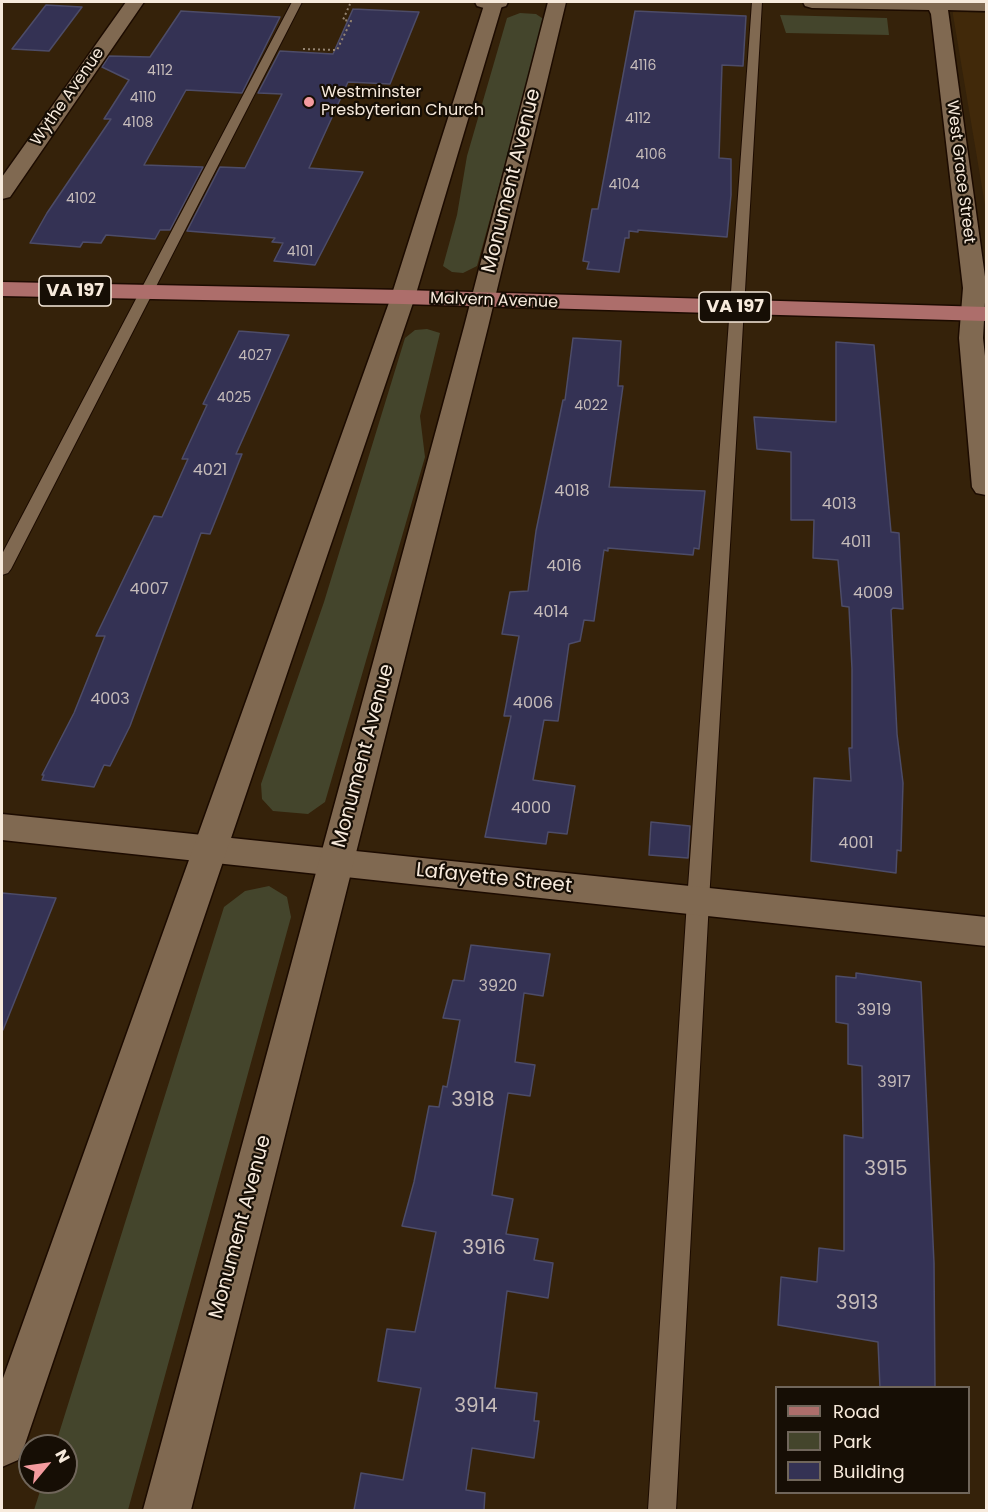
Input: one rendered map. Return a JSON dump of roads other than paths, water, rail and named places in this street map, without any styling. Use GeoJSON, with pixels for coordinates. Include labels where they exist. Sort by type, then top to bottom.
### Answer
{"type":"FeatureCollection","features":[{"type":"Feature","properties":{"kind":"main road","name":"Malvern Avenue"},"geometry":{"type":"LineString","coordinates":[[2,289],[403,297],[980,314]]}},
{"type":"Feature","properties":{"kind":"street","name":"Wythe Avenue"},"geometry":{"type":"LineString","coordinates":[[2,192],[135,2]]}},
{"type":"Feature","properties":{"kind":"street"},"geometry":{"type":"LineString","coordinates":[[484,2],[499,2]]}},
{"type":"Feature","properties":{"kind":"street"},"geometry":{"type":"LineString","coordinates":[[2,1444],[403,297],[494,2]]}},
{"type":"Feature","properties":{"kind":"street","name":"Monument Avenue"},"geometry":{"type":"LineString","coordinates":[[167,1510],[483,300],[557,2]]}},
{"type":"Feature","properties":{"kind":"street"},"geometry":{"type":"LineString","coordinates":[[812,2],[987,5]]}},
{"type":"Feature","properties":{"kind":"street","name":"West Grace Street"},"geometry":{"type":"LineString","coordinates":[[935,3],[940,14],[980,314],[971,338],[987,488]]}},
{"type":"Feature","properties":{"kind":"street","name":"Lafayette Street"},"geometry":{"type":"LineString","coordinates":[[2,827],[987,932]]}},
{"type":"Feature","properties":{"kind":"lane"},"geometry":{"type":"LineString","coordinates":[[2,569],[297,2]]}},
{"type":"Feature","properties":{"kind":"lane"},"geometry":{"type":"LineString","coordinates":[[662,1510],[698,901],[757,2]]}},
{"type":"Feature","properties":{"kind":"place","name":"Westminster Presbyterian Church"},"geometry":{"type":"Point","coordinates":[309,102]}}]}
